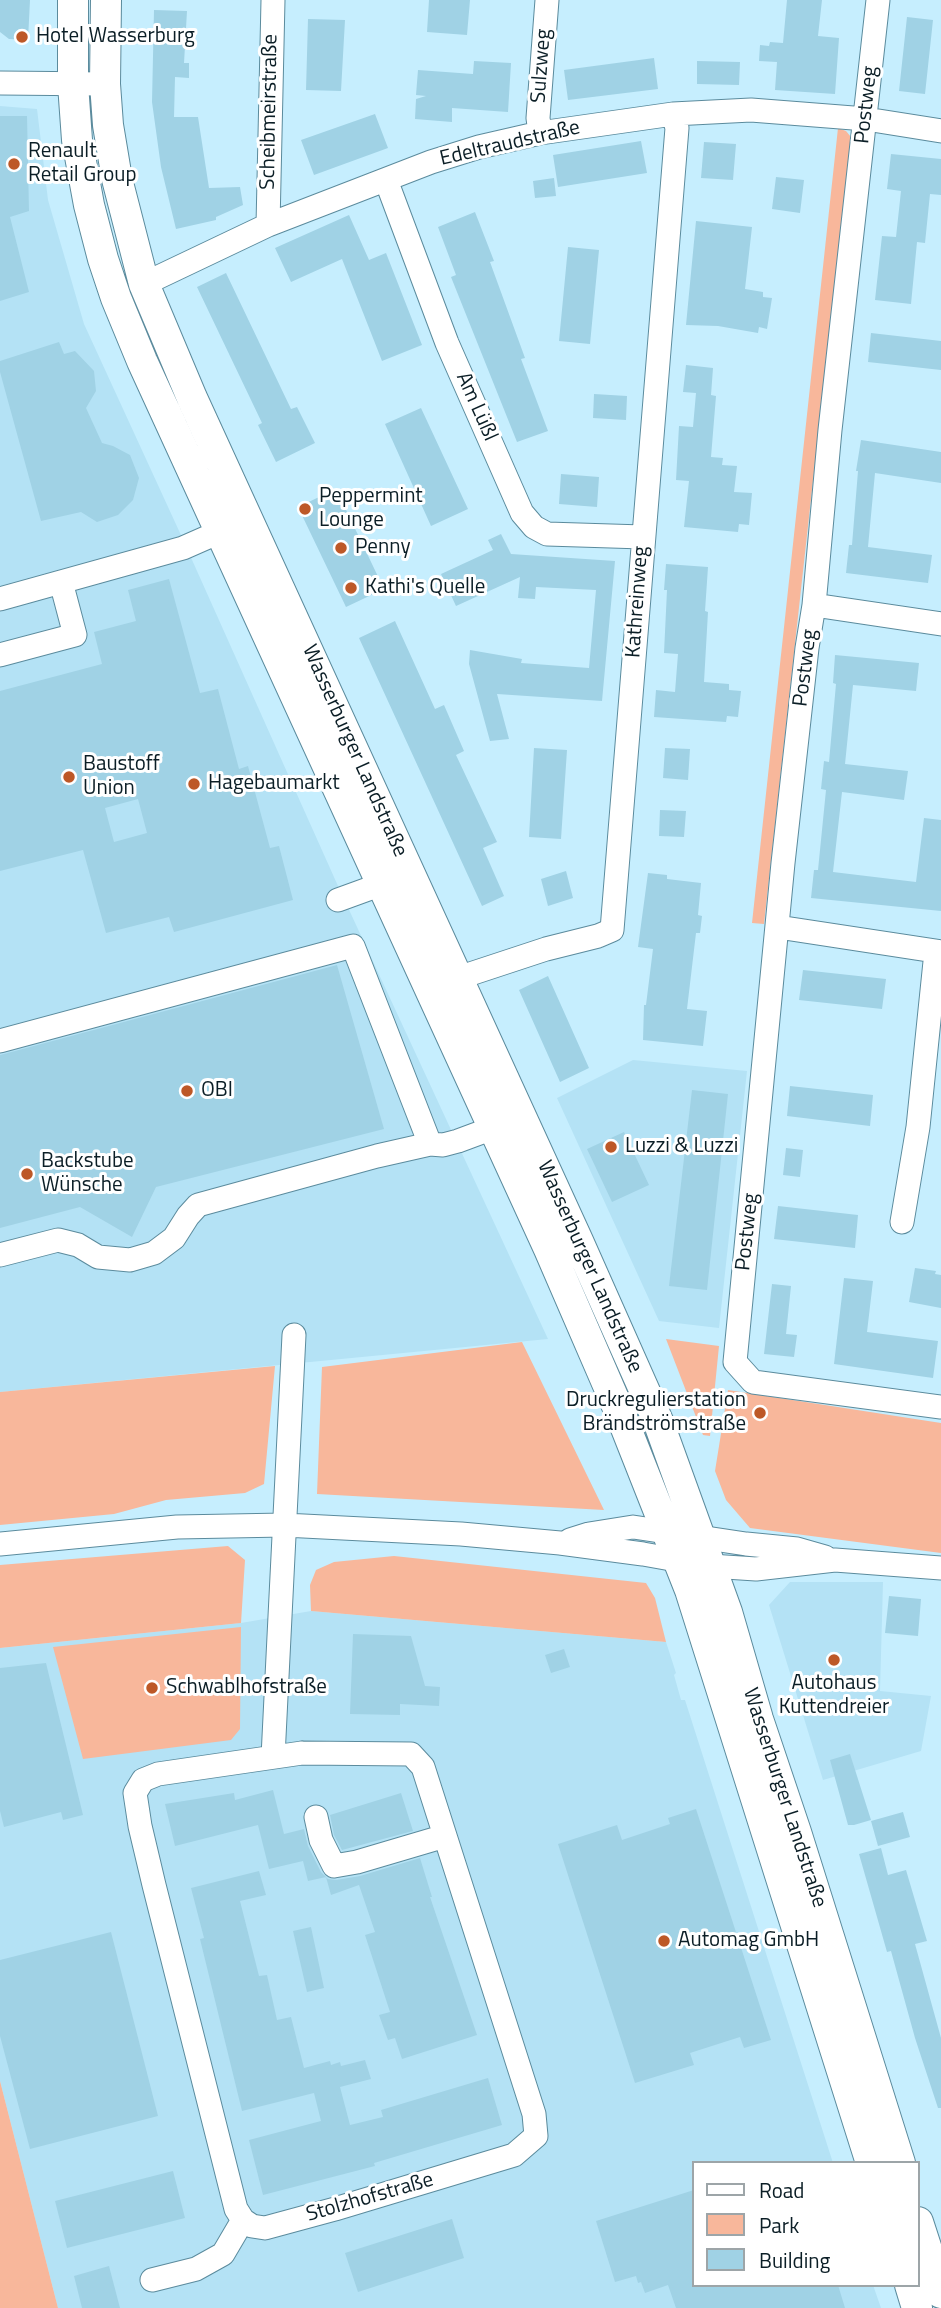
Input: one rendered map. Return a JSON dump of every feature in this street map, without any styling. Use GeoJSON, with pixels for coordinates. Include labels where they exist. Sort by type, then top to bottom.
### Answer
{"type":"FeatureCollection","features":[{"type":"Feature","properties":{"kind":"main road","name":"Wasserburger Landstraße"},"geometry":{"type":"LineString","coordinates":[[73,0],[73,83],[78,140],[92,216],[107,272],[142,361],[584,1329],[667,1531],[710,1653],[870,2161]]}},
{"type":"Feature","properties":{"kind":"main road","name":"Wasserburger Landstraße"},"geometry":{"type":"LineString","coordinates":[[106,0],[108,125],[117,179],[144,284],[192,398],[658,1421],[727,1612],[758,1719],[899,2161]]}},
{"type":"Feature","properties":{"kind":"main road"},"geometry":{"type":"LineString","coordinates":[[928,2235],[941,2293]]}},
{"type":"Feature","properties":{"kind":"main road"},"geometry":{"type":"LineString","coordinates":[[911,2287],[917,2308]]}},
{"type":"Feature","properties":{"kind":"street","name":"Scheibmeirstraße"},"geometry":{"type":"LineString","coordinates":[[268,225],[273,0]]}},
{"type":"Feature","properties":{"kind":"street","name":"Sulzweg"},"geometry":{"type":"LineString","coordinates":[[540,133],[538,118],[547,0]]}},
{"type":"Feature","properties":{"kind":"street","name":"Postweg"},"geometry":{"type":"LineString","coordinates":[[878,0],[830,430],[814,605],[783,863],[735,1362],[753,1382],[941,1407]]}},
{"type":"Feature","properties":{"kind":"street"},"geometry":{"type":"LineString","coordinates":[[0,83],[106,84]]}},
{"type":"Feature","properties":{"kind":"street","name":"Edeltraudstraße"},"geometry":{"type":"LineString","coordinates":[[144,284],[268,225],[431,162],[479,147],[540,133],[673,114],[751,110],[866,119],[941,131]]}},
{"type":"Feature","properties":{"kind":"street","name":"Kathreinweg"},"geometry":{"type":"LineString","coordinates":[[458,978],[612,930],[677,128],[673,114]]}},
{"type":"Feature","properties":{"kind":"street","name":"Am Lüßl"},"geometry":{"type":"LineString","coordinates":[[386,180],[447,343],[523,513],[534,527],[547,534],[643,537]]}},
{"type":"Feature","properties":{"kind":"street"},"geometry":{"type":"LineString","coordinates":[[0,599],[183,548],[248,518]]}},
{"type":"Feature","properties":{"kind":"street"},"geometry":{"type":"LineString","coordinates":[[0,655],[75,635],[61,582]]}},
{"type":"Feature","properties":{"kind":"street"},"geometry":{"type":"LineString","coordinates":[[814,605],[941,624]]}},
{"type":"Feature","properties":{"kind":"street"},"geometry":{"type":"LineString","coordinates":[[338,900],[382,884]]}},
{"type":"Feature","properties":{"kind":"street"},"geometry":{"type":"LineString","coordinates":[[778,927],[939,952],[918,1128],[902,1222]]}},
{"type":"Feature","properties":{"kind":"street"},"geometry":{"type":"LineString","coordinates":[[0,1041],[353,946],[430,1144]]}},
{"type":"Feature","properties":{"kind":"street"},"geometry":{"type":"LineString","coordinates":[[0,1255],[58,1240],[78,1245],[98,1257],[130,1261],[154,1254],[174,1238],[198,1205],[377,1156],[430,1144],[458,1141],[493,1128]]}},
{"type":"Feature","properties":{"kind":"street"},"geometry":{"type":"LineString","coordinates":[[273,1757],[294,1335]]}},
{"type":"Feature","properties":{"kind":"street"},"geometry":{"type":"LineString","coordinates":[[0,1544],[177,1527],[284,1525],[461,1534],[560,1543],[710,1566],[756,1569],[835,1560],[941,1568]]}},
{"type":"Feature","properties":{"kind":"street"},"geometry":{"type":"LineString","coordinates":[[560,1543],[589,1534],[633,1527],[797,1549],[835,1560]]}},
{"type":"Feature","properties":{"kind":"street","name":"Stolzhofstraße"},"geometry":{"type":"LineString","coordinates":[[302,1753],[411,1754],[423,1767],[445,1836],[534,2114],[536,2136],[514,2155],[265,2228],[252,2225],[243,2220],[236,2209],[142,1838],[135,1793],[143,1780],[158,1774],[273,1757],[302,1753]]}},
{"type":"Feature","properties":{"kind":"street"},"geometry":{"type":"LineString","coordinates":[[316,1817],[321,1840],[334,1866],[357,1862],[445,1836]]}},
{"type":"Feature","properties":{"kind":"street"},"geometry":{"type":"LineString","coordinates":[[152,2280],[196,2269],[223,2254],[243,2220]]}},
{"type":"Feature","properties":{"kind":"shaded area"},"geometry":{"type":"Polygon","coordinates":[[[0,106],[37,109],[48,200],[84,324],[338,886],[548,1339],[0,1392],[0,106]]]}},
{"type":"Feature","properties":{"kind":"shaded area"},"geometry":{"type":"Polygon","coordinates":[[[633,1060],[747,1071],[719,1328],[659,1321],[557,1098],[633,1060]]]}},
{"type":"Feature","properties":{"kind":"shaded area"},"geometry":{"type":"Polygon","coordinates":[[[790,1582],[883,1582],[880,1691],[931,1696],[921,1751],[823,1780],[769,1605],[790,1582]]]}},
{"type":"Feature","properties":{"kind":"shaded area"},"geometry":{"type":"Polygon","coordinates":[[[311,1611],[666,1642],[681,1700],[685,1700],[832,2161],[692,2161],[692,2287],[874,2287],[881,2308],[58,2308],[0,2081],[0,1648],[241,1623],[311,1611]]]}},
{"type":"Feature","properties":{"kind":"green space"},"geometry":{"type":"Polygon","coordinates":[[[838,128],[851,137],[764,924],[752,923],[838,128]]]}},
{"type":"Feature","properties":{"kind":"green space"},"geometry":{"type":"Polygon","coordinates":[[[666,1339],[719,1346],[710,1436],[703,1435],[666,1339]]]}},
{"type":"Feature","properties":{"kind":"green space"},"geometry":{"type":"Polygon","coordinates":[[[522,1342],[604,1510],[317,1494],[322,1367],[522,1342]]]}},
{"type":"Feature","properties":{"kind":"green space"},"geometry":{"type":"Polygon","coordinates":[[[275,1366],[264,1484],[245,1493],[166,1500],[114,1514],[0,1525],[0,1392],[275,1366]]]}},
{"type":"Feature","properties":{"kind":"green space"},"geometry":{"type":"Polygon","coordinates":[[[728,1390],[941,1423],[941,1553],[750,1528],[726,1500],[715,1471],[728,1390]]]}},
{"type":"Feature","properties":{"kind":"green space"},"geometry":{"type":"Polygon","coordinates":[[[228,1546],[245,1560],[241,1623],[0,1648],[0,1565],[228,1546]]]}},
{"type":"Feature","properties":{"kind":"green space"},"geometry":{"type":"Polygon","coordinates":[[[394,1556],[646,1583],[655,1598],[666,1642],[311,1611],[310,1585],[316,1570],[334,1562],[394,1556]]]}},
{"type":"Feature","properties":{"kind":"green space","name":"Schwablhofstraße"},"geometry":{"type":"Polygon","coordinates":[[[241,1627],[240,1729],[231,1740],[83,1759],[53,1647],[241,1627]]]}},
{"type":"Feature","properties":{"kind":"green space"},"geometry":{"type":"Polygon","coordinates":[[[0,2081],[58,2308],[0,2308],[0,2081]]]}},
{"type":"Feature","properties":{"kind":"building"},"geometry":{"type":"Polygon","coordinates":[[[0,0],[30,0],[28,40],[9,39],[0,32],[0,0]]]}},
{"type":"Feature","properties":{"kind":"building"},"geometry":{"type":"Polygon","coordinates":[[[429,0],[470,0],[467,35],[427,32],[429,0]]]}},
{"type":"Feature","properties":{"kind":"building"},"geometry":{"type":"Polygon","coordinates":[[[787,0],[822,0],[818,36],[839,38],[835,94],[775,90],[777,62],[759,61],[760,45],[769,46],[770,42],[783,43],[787,0]]]}},
{"type":"Feature","properties":{"kind":"building"},"geometry":{"type":"Polygon","coordinates":[[[154,10],[187,11],[184,63],[189,63],[189,78],[175,77],[174,117],[198,117],[209,188],[240,187],[243,205],[216,217],[216,220],[176,229],[161,167],[152,102],[154,10]]]}},
{"type":"Feature","properties":{"kind":"building"},"geometry":{"type":"Polygon","coordinates":[[[907,17],[933,20],[925,94],[899,91],[907,17]]]}},
{"type":"Feature","properties":{"kind":"building"},"geometry":{"type":"Polygon","coordinates":[[[308,19],[345,20],[341,91],[306,90],[308,19]]]}},
{"type":"Feature","properties":{"kind":"building"},"geometry":{"type":"Polygon","coordinates":[[[654,58],[658,89],[568,100],[564,70],[654,58]]]}},
{"type":"Feature","properties":{"kind":"building"},"geometry":{"type":"Polygon","coordinates":[[[474,61],[511,63],[508,112],[452,108],[452,122],[415,119],[416,99],[426,96],[416,95],[418,70],[473,74],[474,61]]]}},
{"type":"Feature","properties":{"kind":"building"},"geometry":{"type":"Polygon","coordinates":[[[697,61],[740,62],[739,85],[697,84],[697,61]]]}},
{"type":"Feature","properties":{"kind":"building"},"geometry":{"type":"Polygon","coordinates":[[[375,114],[388,148],[314,175],[301,140],[375,114]]]}},
{"type":"Feature","properties":{"kind":"building","name":"Renault Retail Group"},"geometry":{"type":"Polygon","coordinates":[[[0,116],[27,116],[29,211],[10,217],[29,292],[0,301],[0,116]]]}},
{"type":"Feature","properties":{"kind":"building"},"geometry":{"type":"Polygon","coordinates":[[[641,141],[647,173],[558,187],[553,155],[641,141]]]}},
{"type":"Feature","properties":{"kind":"building"},"geometry":{"type":"Polygon","coordinates":[[[704,142],[736,144],[733,180],[701,178],[704,142]]]}},
{"type":"Feature","properties":{"kind":"building"},"geometry":{"type":"Polygon","coordinates":[[[891,154],[941,159],[941,195],[930,194],[925,243],[917,242],[911,304],[875,300],[882,236],[896,237],[901,191],[887,189],[891,154]]]}},
{"type":"Feature","properties":{"kind":"building"},"geometry":{"type":"Polygon","coordinates":[[[776,177],[804,180],[800,213],[772,209],[776,177]]]}},
{"type":"Feature","properties":{"kind":"building"},"geometry":{"type":"Polygon","coordinates":[[[554,178],[556,196],[535,198],[533,181],[554,178]]]}},
{"type":"Feature","properties":{"kind":"building"},"geometry":{"type":"Polygon","coordinates":[[[475,212],[525,358],[521,359],[548,431],[517,442],[451,277],[456,275],[438,227],[475,212]]]}},
{"type":"Feature","properties":{"kind":"building"},"geometry":{"type":"Polygon","coordinates":[[[349,215],[369,260],[386,253],[422,345],[382,361],[342,259],[291,282],[275,248],[349,215]]]}},
{"type":"Feature","properties":{"kind":"building"},"geometry":{"type":"Polygon","coordinates":[[[696,221],[752,227],[745,289],[763,292],[763,297],[772,298],[767,329],[759,327],[758,333],[718,326],[686,325],[696,221]]]}},
{"type":"Feature","properties":{"kind":"building"},"geometry":{"type":"Polygon","coordinates":[[[568,247],[599,250],[590,344],[559,341],[568,247]]]}},
{"type":"Feature","properties":{"kind":"building"},"geometry":{"type":"Polygon","coordinates":[[[226,273],[291,409],[297,407],[315,443],[276,462],[258,425],[262,423],[197,287],[226,273]]]}},
{"type":"Feature","properties":{"kind":"building"},"geometry":{"type":"Polygon","coordinates":[[[871,333],[941,341],[941,370],[868,362],[871,333]]]}},
{"type":"Feature","properties":{"kind":"building"},"geometry":{"type":"Polygon","coordinates":[[[59,342],[64,354],[75,351],[94,371],[96,391],[86,408],[102,443],[130,455],[139,478],[133,500],[118,515],[97,522],[81,512],[41,521],[0,372],[0,361],[59,342]]]}},
{"type":"Feature","properties":{"kind":"building"},"geometry":{"type":"Polygon","coordinates":[[[686,365],[713,368],[711,395],[716,396],[711,457],[723,458],[722,465],[737,466],[734,492],[752,493],[749,525],[739,524],[738,532],[684,527],[689,481],[676,480],[679,426],[693,427],[696,393],[683,392],[686,365]]]}},
{"type":"Feature","properties":{"kind":"building"},"geometry":{"type":"Polygon","coordinates":[[[594,394],[627,396],[626,420],[593,418],[594,394]]]}},
{"type":"Feature","properties":{"kind":"building"},"geometry":{"type":"Polygon","coordinates":[[[421,408],[468,509],[431,526],[385,424],[421,408]]]}},
{"type":"Feature","properties":{"kind":"building"},"geometry":{"type":"Polygon","coordinates":[[[861,440],[941,452],[941,483],[875,473],[868,547],[932,555],[928,583],[846,573],[849,545],[852,545],[856,471],[861,440]]]}},
{"type":"Feature","properties":{"kind":"building"},"geometry":{"type":"Polygon","coordinates":[[[561,474],[599,477],[597,507],[559,504],[561,474]]]}},
{"type":"Feature","properties":{"kind":"building"},"geometry":{"type":"Polygon","coordinates":[[[336,489],[384,589],[346,607],[298,507],[336,489]]]}},
{"type":"Feature","properties":{"kind":"building"},"geometry":{"type":"Polygon","coordinates":[[[501,534],[511,554],[615,561],[602,701],[497,694],[509,739],[490,741],[469,664],[470,650],[522,659],[521,663],[589,668],[596,590],[536,587],[535,599],[518,598],[520,577],[456,606],[441,574],[493,550],[488,540],[501,534]]]}},
{"type":"Feature","properties":{"kind":"building"},"geometry":{"type":"Polygon","coordinates":[[[666,564],[708,567],[704,682],[729,684],[729,690],[741,691],[738,717],[727,716],[726,722],[654,717],[656,690],[675,692],[678,654],[664,653],[666,564]]]}},
{"type":"Feature","properties":{"kind":"building"},"geometry":{"type":"Polygon","coordinates":[[[169,579],[200,693],[218,689],[239,769],[248,766],[270,848],[279,846],[293,900],[174,932],[169,917],[106,933],[83,850],[0,871],[0,691],[102,664],[94,632],[136,621],[128,590],[169,579]],[[138,799],[105,808],[114,842],[147,833],[138,799]]]}},
{"type":"Feature","properties":{"kind":"building"},"geometry":{"type":"Polygon","coordinates":[[[395,621],[435,709],[444,705],[464,751],[456,755],[497,842],[483,848],[504,896],[482,906],[359,638],[395,621]]]}},
{"type":"Feature","properties":{"kind":"building"},"geometry":{"type":"Polygon","coordinates":[[[835,655],[919,663],[916,691],[853,685],[845,764],[908,771],[904,800],[842,792],[833,872],[916,882],[924,818],[941,820],[941,911],[811,898],[814,870],[818,870],[826,790],[821,789],[824,761],[829,762],[836,684],[833,683],[835,655]]]}},
{"type":"Feature","properties":{"kind":"building"},"geometry":{"type":"Polygon","coordinates":[[[534,748],[567,750],[561,839],[529,837],[534,748]]]}},
{"type":"Feature","properties":{"kind":"building"},"geometry":{"type":"Polygon","coordinates":[[[665,748],[690,749],[688,780],[663,778],[665,748]]]}},
{"type":"Feature","properties":{"kind":"building"},"geometry":{"type":"Polygon","coordinates":[[[660,810],[686,811],[684,837],[659,836],[660,810]]]}},
{"type":"Feature","properties":{"kind":"building"},"geometry":{"type":"Polygon","coordinates":[[[566,871],[573,898],[548,906],[541,879],[566,871]]]}},
{"type":"Feature","properties":{"kind":"building"},"geometry":{"type":"Polygon","coordinates":[[[648,873],[667,875],[667,879],[701,883],[698,915],[702,916],[700,933],[696,933],[687,1009],[707,1011],[703,1046],[643,1040],[644,1005],[653,949],[638,947],[648,873]]]}},
{"type":"Feature","properties":{"kind":"building","name":"OBI"},"geometry":{"type":"Polygon","coordinates":[[[337,965],[384,1129],[156,1187],[132,1237],[80,1207],[0,1228],[0,1055],[337,965]]]}},
{"type":"Feature","properties":{"kind":"building"},"geometry":{"type":"Polygon","coordinates":[[[803,970],[886,979],[882,1009],[799,1000],[803,970]]]}},
{"type":"Feature","properties":{"kind":"building"},"geometry":{"type":"Polygon","coordinates":[[[548,976],[589,1068],[560,1082],[519,990],[548,976]]]}},
{"type":"Feature","properties":{"kind":"building"},"geometry":{"type":"Polygon","coordinates":[[[790,1086],[873,1095],[870,1126],[787,1116],[790,1086]]]}},
{"type":"Feature","properties":{"kind":"building"},"geometry":{"type":"Polygon","coordinates":[[[692,1090],[728,1094],[707,1290],[669,1286],[692,1090]]]}},
{"type":"Feature","properties":{"kind":"building"},"geometry":{"type":"Polygon","coordinates":[[[624,1132],[649,1185],[612,1202],[587,1149],[624,1132]]]}},
{"type":"Feature","properties":{"kind":"building"},"geometry":{"type":"Polygon","coordinates":[[[786,1148],[803,1150],[800,1177],[783,1175],[786,1148]]]}},
{"type":"Feature","properties":{"kind":"building"},"geometry":{"type":"Polygon","coordinates":[[[778,1206],[858,1215],[855,1248],[774,1239],[778,1206]]]}},
{"type":"Feature","properties":{"kind":"building"},"geometry":{"type":"Polygon","coordinates":[[[915,1268],[936,1271],[935,1274],[941,1275],[941,1308],[909,1302],[915,1268]]]}},
{"type":"Feature","properties":{"kind":"building"},"geometry":{"type":"Polygon","coordinates":[[[844,1278],[873,1281],[867,1332],[938,1341],[933,1378],[834,1364],[844,1278]]]}},
{"type":"Feature","properties":{"kind":"building"},"geometry":{"type":"Polygon","coordinates":[[[772,1284],[791,1286],[786,1334],[797,1335],[794,1357],[764,1354],[772,1284]]]}},
{"type":"Feature","properties":{"kind":"building"},"geometry":{"type":"Polygon","coordinates":[[[889,1596],[921,1599],[918,1636],[885,1633],[889,1596]]]}},
{"type":"Feature","properties":{"kind":"building"},"geometry":{"type":"Polygon","coordinates":[[[353,1634],[411,1636],[425,1686],[440,1687],[439,1706],[400,1704],[400,1715],[350,1714],[353,1634]]]}},
{"type":"Feature","properties":{"kind":"building"},"geometry":{"type":"Polygon","coordinates":[[[564,1649],[570,1667],[551,1673],[545,1655],[564,1649]]]}},
{"type":"Feature","properties":{"kind":"building"},"geometry":{"type":"Polygon","coordinates":[[[46,1663],[83,1815],[63,1820],[61,1812],[4,1827],[0,1811],[0,1668],[46,1663]]]}},
{"type":"Feature","properties":{"kind":"building"},"geometry":{"type":"Polygon","coordinates":[[[850,1754],[871,1820],[854,1825],[848,1825],[830,1760],[850,1754]]]}},
{"type":"Feature","properties":{"kind":"building"},"geometry":{"type":"Polygon","coordinates":[[[273,1790],[284,1834],[304,1829],[308,1846],[326,1877],[308,1881],[303,1861],[269,1869],[258,1825],[175,1846],[165,1804],[234,1793],[235,1800],[273,1790]]]}},
{"type":"Feature","properties":{"kind":"building"},"geometry":{"type":"Polygon","coordinates":[[[401,1793],[413,1831],[342,1850],[334,1835],[330,1815],[401,1793]]]}},
{"type":"Feature","properties":{"kind":"building","name":"Automag GmbH"},"geometry":{"type":"Polygon","coordinates":[[[696,1809],[771,2040],[744,2048],[740,2037],[690,2053],[694,2065],[635,2083],[558,1844],[617,1825],[622,1840],[670,1824],[668,1818],[696,1809]]]}},
{"type":"Feature","properties":{"kind":"building"},"geometry":{"type":"Polygon","coordinates":[[[903,1812],[910,1837],[878,1846],[871,1821],[903,1812]]]}},
{"type":"Feature","properties":{"kind":"building"},"geometry":{"type":"Polygon","coordinates":[[[881,1848],[888,1875],[906,1870],[927,1941],[915,1944],[941,2038],[941,2108],[938,2108],[915,2038],[891,1951],[887,1952],[859,1854],[881,1848]]]}},
{"type":"Feature","properties":{"kind":"building"},"geometry":{"type":"Polygon","coordinates":[[[420,1858],[430,1897],[477,2035],[402,2059],[395,2038],[388,2040],[379,2015],[390,2012],[365,1935],[375,1932],[359,1885],[331,1895],[326,1877],[336,1880],[360,1876],[420,1858]]]}},
{"type":"Feature","properties":{"kind":"building"},"geometry":{"type":"Polygon","coordinates":[[[259,1871],[266,1895],[240,1901],[259,1976],[267,1975],[277,2020],[291,2017],[304,2068],[330,2061],[331,2065],[340,2062],[341,2066],[365,2060],[371,2079],[340,2087],[350,2125],[383,2117],[381,2110],[488,2078],[502,2125],[374,2163],[375,2166],[263,2195],[249,2140],[321,2121],[314,2093],[242,2111],[200,1939],[204,1938],[191,1888],[259,1871]]]}},
{"type":"Feature","properties":{"kind":"building"},"geometry":{"type":"Polygon","coordinates":[[[311,1927],[324,1988],[307,1992],[293,1931],[311,1927]]]}},
{"type":"Feature","properties":{"kind":"building"},"geometry":{"type":"Polygon","coordinates":[[[111,1932],[158,2116],[30,2149],[0,2036],[0,1960],[111,1932]]]}},
{"type":"Feature","properties":{"kind":"building"},"geometry":{"type":"Polygon","coordinates":[[[173,2171],[185,2218],[67,2248],[55,2201],[173,2171]]]}},
{"type":"Feature","properties":{"kind":"building"},"geometry":{"type":"Polygon","coordinates":[[[692,2191],[692,2287],[839,2287],[845,2308],[676,2308],[668,2285],[645,2293],[636,2276],[615,2282],[596,2221],[692,2191]]]}},
{"type":"Feature","properties":{"kind":"building"},"geometry":{"type":"Polygon","coordinates":[[[452,2219],[464,2258],[358,2292],[345,2253],[452,2219]]]}},
{"type":"Feature","properties":{"kind":"building"},"geometry":{"type":"Polygon","coordinates":[[[109,2266],[120,2308],[82,2308],[74,2276],[109,2266]]]}},
{"type":"Feature","properties":{"kind":"place","name":"Hotel Wasserburg"},"geometry":{"type":"Point","coordinates":[22,37]}},
{"type":"Feature","properties":{"kind":"place","name":"Renault Retail Group"},"geometry":{"type":"Point","coordinates":[14,164]}},
{"type":"Feature","properties":{"kind":"place","name":"Peppermint Lounge"},"geometry":{"type":"Point","coordinates":[305,509]}},
{"type":"Feature","properties":{"kind":"place","name":"Penny"},"geometry":{"type":"Point","coordinates":[341,548]}},
{"type":"Feature","properties":{"kind":"place","name":"Kathi's Quelle"},"geometry":{"type":"Point","coordinates":[351,588]}},
{"type":"Feature","properties":{"kind":"place","name":"Baustoff Union"},"geometry":{"type":"Point","coordinates":[69,777]}},
{"type":"Feature","properties":{"kind":"place","name":"Hagebaumarkt"},"geometry":{"type":"Point","coordinates":[194,784]}},
{"type":"Feature","properties":{"kind":"place","name":"OBI"},"geometry":{"type":"Point","coordinates":[187,1091]}},
{"type":"Feature","properties":{"kind":"place","name":"Luzzi & Luzzi"},"geometry":{"type":"Point","coordinates":[611,1147]}},
{"type":"Feature","properties":{"kind":"place","name":"Backstube Wünsche"},"geometry":{"type":"Point","coordinates":[27,1174]}},
{"type":"Feature","properties":{"kind":"place","name":"Druckregulierstation Brändströmstraße"},"geometry":{"type":"Point","coordinates":[760,1413]}},
{"type":"Feature","properties":{"kind":"place","name":"Autohaus Kuttendreier"},"geometry":{"type":"Point","coordinates":[834,1660]}},
{"type":"Feature","properties":{"kind":"place","name":"Schwablhofstraße"},"geometry":{"type":"Point","coordinates":[152,1688]}},
{"type":"Feature","properties":{"kind":"place","name":"Automag GmbH"},"geometry":{"type":"Point","coordinates":[664,1941]}}]}
